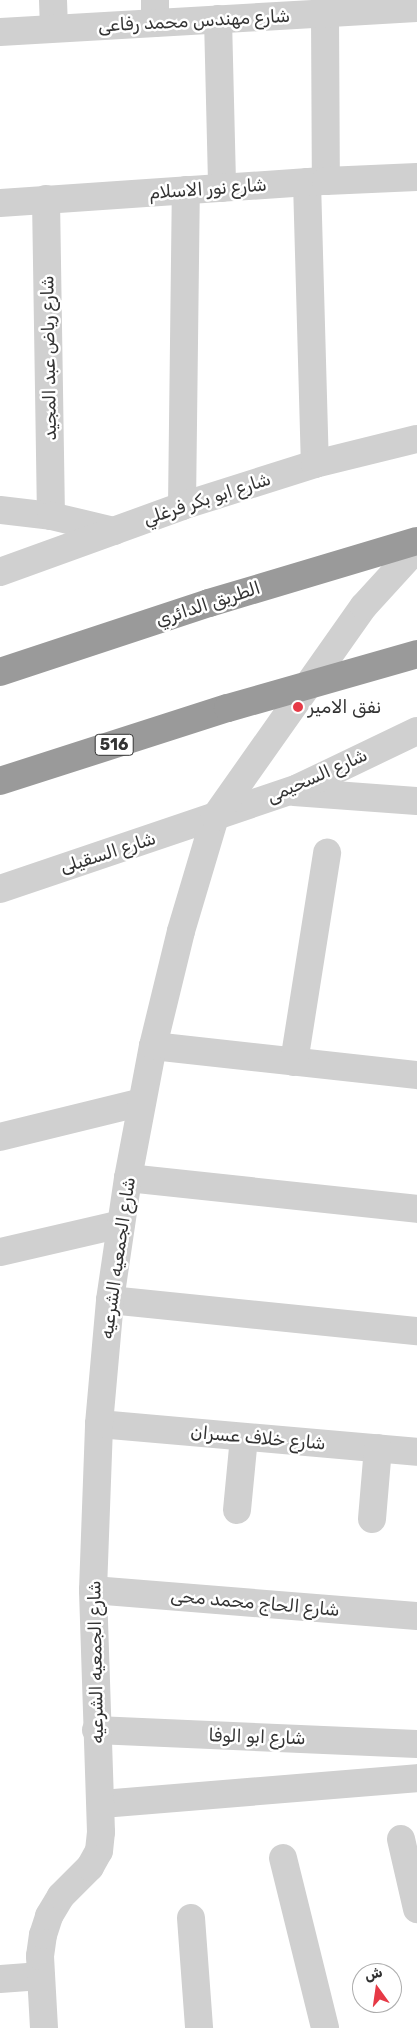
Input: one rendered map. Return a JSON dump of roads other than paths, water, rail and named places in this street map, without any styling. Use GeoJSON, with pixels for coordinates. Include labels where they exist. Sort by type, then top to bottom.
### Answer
{"type":"FeatureCollection","features":[{"type":"Feature","properties":{"kind":"highway","name":"الطريق الدائري"},"geometry":{"type":"LineString","coordinates":[[0,672],[209,603],[417,541]]}},
{"type":"Feature","properties":{"kind":"highway","name":"516"},"geometry":{"type":"LineString","coordinates":[[0,781],[228,708],[417,654]]}},
{"type":"Feature","properties":{"kind":"street"},"geometry":{"type":"LineString","coordinates":[[53,0],[54,28]]}},
{"type":"Feature","properties":{"kind":"street","name":"شارع مهندس محمد رفاعى"},"geometry":{"type":"LineString","coordinates":[[0,32],[54,28],[155,11],[218,19],[269,8],[325,14],[371,5],[417,8]]}},
{"type":"Feature","properties":{"kind":"street"},"geometry":{"type":"LineString","coordinates":[[315,464],[316,182],[325,14]]}},
{"type":"Feature","properties":{"kind":"street"},"geometry":{"type":"LineString","coordinates":[[218,19],[222,188]]}},
{"type":"Feature","properties":{"kind":"street","name":"شارع نور الاسلام"},"geometry":{"type":"LineString","coordinates":[[0,203],[417,177]]}},
{"type":"Feature","properties":{"kind":"street"},"geometry":{"type":"LineString","coordinates":[[182,506],[186,190]]}},
{"type":"Feature","properties":{"kind":"street","name":"شارع رياض عبد المجيد"},"geometry":{"type":"LineString","coordinates":[[46,199],[51,516]]}},
{"type":"Feature","properties":{"kind":"street","name":"شارع ابو بكر فرغلي"},"geometry":{"type":"LineString","coordinates":[[0,572],[182,506],[315,464],[417,439]]}},
{"type":"Feature","properties":{"kind":"street"},"geometry":{"type":"LineString","coordinates":[[0,510],[51,516],[114,531]]}},
{"type":"Feature","properties":{"kind":"street","name":"شارع الجمعيه الشرعيه"},"geometry":{"type":"LineString","coordinates":[[44,2028],[40,1956],[50,1916],[61,1896],[90,1867],[99,1851],[102,1804],[96,1730],[93,1590],[99,1424],[110,1300],[128,1178],[142,1102],[153,1046],[181,931],[215,817],[364,606],[417,548]]}},
{"type":"Feature","properties":{"kind":"street","name":"شارع السحيمى"},"geometry":{"type":"LineString","coordinates":[[215,817],[288,791],[417,731]]}},
{"type":"Feature","properties":{"kind":"street"},"geometry":{"type":"LineString","coordinates":[[288,791],[417,801]]}},
{"type":"Feature","properties":{"kind":"street","name":"شارع السقيلى"},"geometry":{"type":"LineString","coordinates":[[0,889],[215,817]]}},
{"type":"Feature","properties":{"kind":"street"},"geometry":{"type":"LineString","coordinates":[[294,1062],[326,853]]}},
{"type":"Feature","properties":{"kind":"street"},"geometry":{"type":"LineString","coordinates":[[153,1046],[417,1075]]}},
{"type":"Feature","properties":{"kind":"street"},"geometry":{"type":"LineString","coordinates":[[0,1137],[142,1102]]}},
{"type":"Feature","properties":{"kind":"street"},"geometry":{"type":"LineString","coordinates":[[128,1178],[417,1209]]}},
{"type":"Feature","properties":{"kind":"street"},"geometry":{"type":"LineString","coordinates":[[0,1252],[121,1224]]}},
{"type":"Feature","properties":{"kind":"street"},"geometry":{"type":"LineString","coordinates":[[110,1300],[417,1331]]}},
{"type":"Feature","properties":{"kind":"street","name":"شارع خلاف عسران"},"geometry":{"type":"LineString","coordinates":[[99,1424],[417,1452]]}},
{"type":"Feature","properties":{"kind":"street"},"geometry":{"type":"LineString","coordinates":[[237,1510],[244,1437]]}},
{"type":"Feature","properties":{"kind":"street"},"geometry":{"type":"LineString","coordinates":[[372,1519],[378,1448]]}},
{"type":"Feature","properties":{"kind":"street","name":"شارع الحاج محمد محى"},"geometry":{"type":"LineString","coordinates":[[93,1590],[417,1616]]}},
{"type":"Feature","properties":{"kind":"street","name":"شارع ابو الوفا"},"geometry":{"type":"LineString","coordinates":[[96,1730],[417,1744]]}},
{"type":"Feature","properties":{"kind":"street"},"geometry":{"type":"LineString","coordinates":[[102,1804],[417,1778]]}},
{"type":"Feature","properties":{"kind":"street"},"geometry":{"type":"LineString","coordinates":[[401,1839],[417,1909]]}},
{"type":"Feature","properties":{"kind":"street"},"geometry":{"type":"LineString","coordinates":[[283,1858],[325,2028]]}},
{"type":"Feature","properties":{"kind":"street"},"geometry":{"type":"LineString","coordinates":[[191,1918],[199,2028]]}},
{"type":"Feature","properties":{"kind":"street"},"geometry":{"type":"LineString","coordinates":[[0,1979],[41,1976]]}},
{"type":"Feature","properties":{"kind":"place","name":"نفق الامير"},"geometry":{"type":"Point","coordinates":[298,707]}}]}
